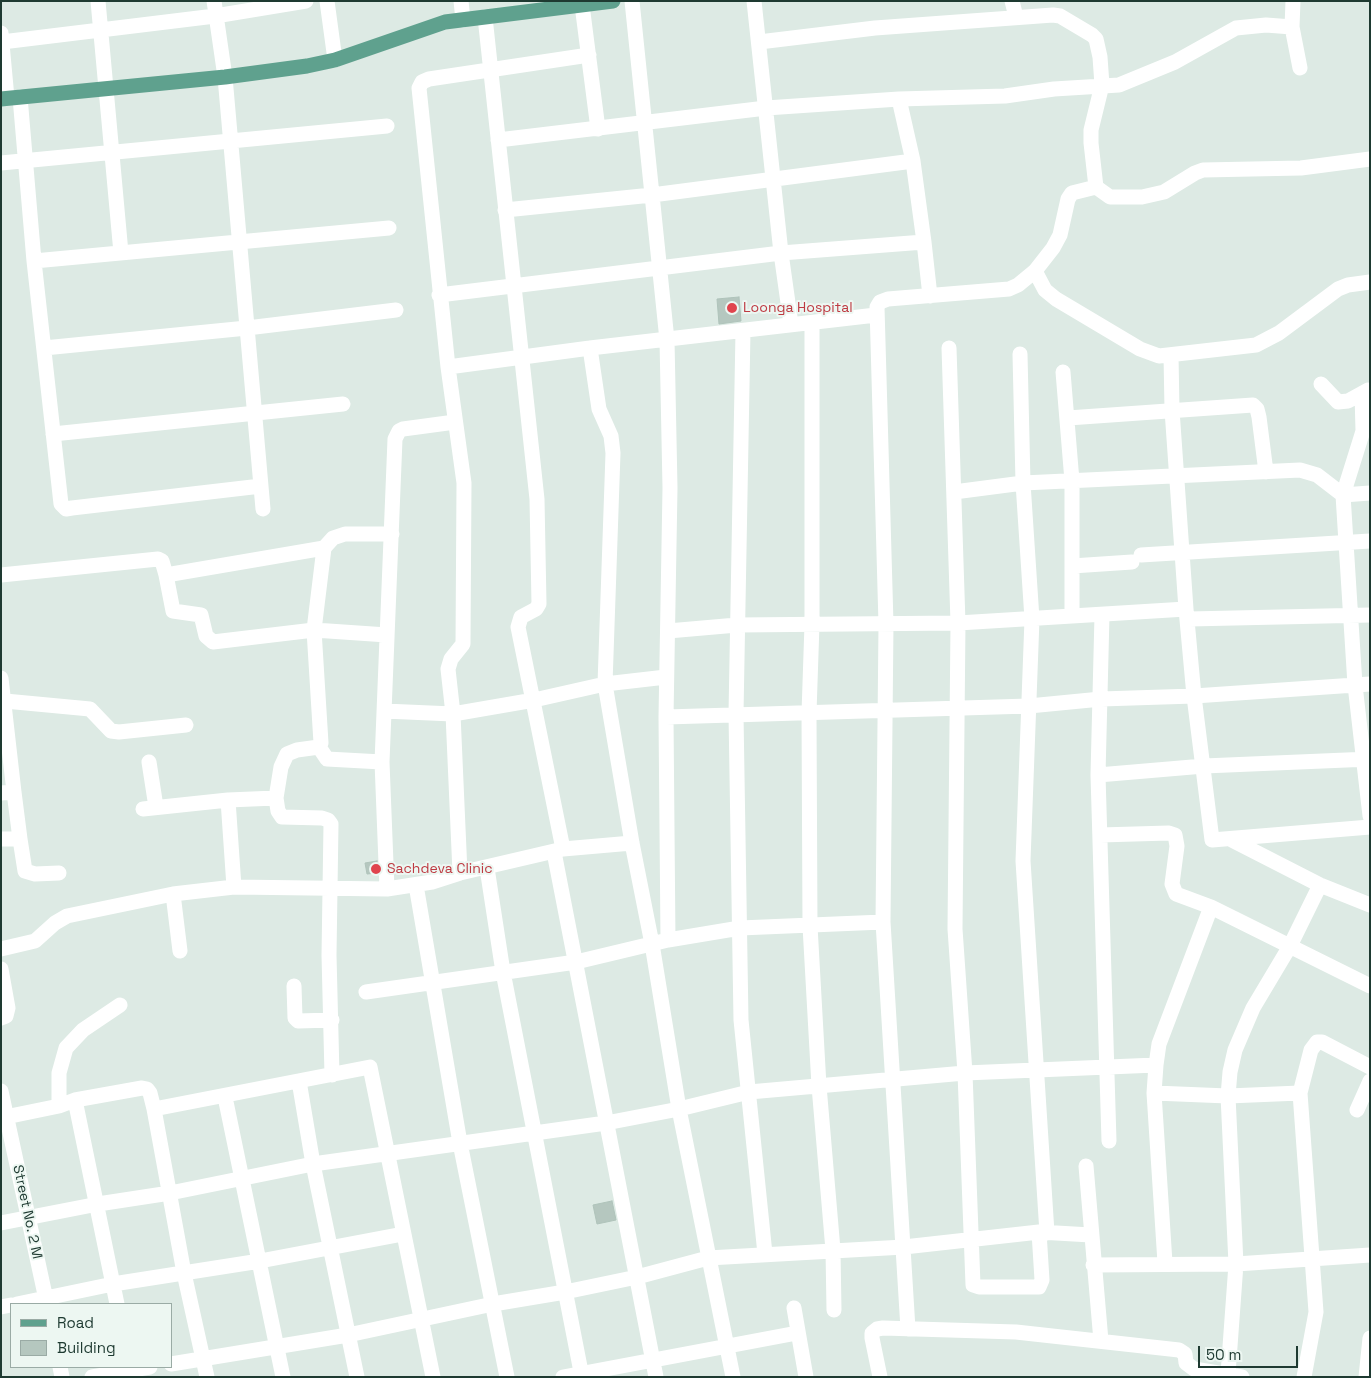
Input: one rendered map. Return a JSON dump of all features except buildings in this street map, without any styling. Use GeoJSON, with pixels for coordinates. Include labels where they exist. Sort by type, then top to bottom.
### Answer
{"type":"FeatureCollection","features":[{"type":"Feature","properties":{"kind":"main road"},"geometry":{"type":"LineString","coordinates":[[10,98],[225,77],[335,60],[429,26],[613,1]]}},
{"type":"Feature","properties":{"kind":"street"},"geometry":{"type":"LineString","coordinates":[[98,1],[121,253]]}},
{"type":"Feature","properties":{"kind":"street"},"geometry":{"type":"LineString","coordinates":[[2,42],[100,29],[215,9],[306,1]]}},
{"type":"Feature","properties":{"kind":"street"},"geometry":{"type":"LineString","coordinates":[[326,1],[335,60]]}},
{"type":"Feature","properties":{"kind":"street"},"geometry":{"type":"LineString","coordinates":[[461,1],[463,20]]}},
{"type":"Feature","properties":{"kind":"street"},"geometry":{"type":"LineString","coordinates":[[632,1],[668,340],[670,488],[666,677],[668,940]]}},
{"type":"Feature","properties":{"kind":"street"},"geometry":{"type":"LineString","coordinates":[[754,1],[774,180],[780,254],[791,324]]}},
{"type":"Feature","properties":{"kind":"street"},"geometry":{"type":"LineString","coordinates":[[1012,1],[1016,17]]}},
{"type":"Feature","properties":{"kind":"street"},"geometry":{"type":"LineString","coordinates":[[1293,1],[1292,27],[1300,68]]}},
{"type":"Feature","properties":{"kind":"street"},"geometry":{"type":"LineString","coordinates":[[582,5],[598,129]]}},
{"type":"Feature","properties":{"kind":"street"},"geometry":{"type":"LineString","coordinates":[[215,9],[225,77],[263,509]]}},
{"type":"Feature","properties":{"kind":"street"},"geometry":{"type":"LineString","coordinates":[[759,42],[875,28],[1016,17],[1060,16],[1096,39],[1100,57],[1102,85],[1091,130],[1096,187],[1110,198],[1142,197],[1164,192],[1203,170],[1301,168],[1370,159]]}},
{"type":"Feature","properties":{"kind":"street"},"geometry":{"type":"LineString","coordinates":[[485,17],[537,499],[539,604],[536,609],[521,617],[518,622],[534,700],[576,962],[656,1377]]}},
{"type":"Feature","properties":{"kind":"street"},"geometry":{"type":"LineString","coordinates":[[498,140],[766,108],[899,99],[1005,96],[1102,85],[1119,85],[1139,78],[1236,28],[1266,25],[1292,27]]}},
{"type":"Feature","properties":{"kind":"street"},"geometry":{"type":"LineString","coordinates":[[1,33],[10,98],[26,160],[34,261],[61,504],[66,509],[261,486]]}},
{"type":"Feature","properties":{"kind":"street"},"geometry":{"type":"LineString","coordinates":[[460,873],[453,714],[448,669],[451,659],[463,644],[465,502],[440,295],[419,88],[422,82],[429,79],[589,55]]}},
{"type":"Feature","properties":{"kind":"street"},"geometry":{"type":"LineString","coordinates":[[899,99],[913,161],[930,296]]}},
{"type":"Feature","properties":{"kind":"street"},"geometry":{"type":"LineString","coordinates":[[1,163],[230,143],[387,126]]}},
{"type":"Feature","properties":{"kind":"street"},"geometry":{"type":"LineString","coordinates":[[506,210],[652,195],[913,161]]}},
{"type":"Feature","properties":{"kind":"street"},"geometry":{"type":"LineString","coordinates":[[908,1329],[883,922],[886,624],[876,315],[880,302],[888,299],[1009,289],[1018,285],[1035,271],[1053,248],[1060,235],[1068,199],[1072,193],[1096,187]]}},
{"type":"Feature","properties":{"kind":"street"},"geometry":{"type":"LineString","coordinates":[[34,261],[389,228]]}},
{"type":"Feature","properties":{"kind":"street"},"geometry":{"type":"LineString","coordinates":[[440,295],[661,267],[780,254],[924,242]]}},
{"type":"Feature","properties":{"kind":"street"},"geometry":{"type":"LineString","coordinates":[[1035,271],[1045,290],[1056,299],[1145,352],[1159,356],[1256,345],[1279,332],[1338,289],[1348,285],[1370,282]]}},
{"type":"Feature","properties":{"kind":"street"},"geometry":{"type":"LineString","coordinates":[[44,348],[247,328],[396,310]]}},
{"type":"Feature","properties":{"kind":"street"},"geometry":{"type":"LineString","coordinates":[[448,367],[523,356],[876,315]]}},
{"type":"Feature","properties":{"kind":"street"},"geometry":{"type":"LineString","coordinates":[[812,323],[812,624],[809,712],[810,926],[819,1086],[833,1250],[834,1310]]}},
{"type":"Feature","properties":{"kind":"street"},"geometry":{"type":"LineString","coordinates":[[743,331],[736,714],[741,1020],[765,1254]]}},
{"type":"Feature","properties":{"kind":"street"},"geometry":{"type":"LineString","coordinates":[[590,348],[599,409],[610,436],[613,453],[605,684],[632,843],[652,944],[679,1109],[733,1377]]}},
{"type":"Feature","properties":{"kind":"street"},"geometry":{"type":"LineString","coordinates":[[949,348],[958,623],[955,929],[965,1073],[973,1284],[979,1287],[1035,1288],[1039,1287],[1042,1280],[1043,1232],[1036,1069],[1023,861],[1032,619],[1023,483],[1020,354]]}},
{"type":"Feature","properties":{"kind":"street"},"geometry":{"type":"LineString","coordinates":[[1171,355],[1172,410],[1194,696],[1212,840],[1232,840],[1370,827]]}},
{"type":"Feature","properties":{"kind":"street"},"geometry":{"type":"LineString","coordinates":[[1063,372],[1072,481],[1072,614]]}},
{"type":"Feature","properties":{"kind":"street"},"geometry":{"type":"LineString","coordinates":[[1321,384],[1338,402],[1348,401],[1366,391]]}},
{"type":"Feature","properties":{"kind":"street"},"geometry":{"type":"LineString","coordinates":[[1366,391],[1363,431],[1343,495],[1351,617],[1363,685],[1370,816]]}},
{"type":"Feature","properties":{"kind":"street"},"geometry":{"type":"LineString","coordinates":[[52,434],[343,404]]}},
{"type":"Feature","properties":{"kind":"street"},"geometry":{"type":"LineString","coordinates":[[1068,418],[1253,405],[1257,409],[1259,417],[1266,472]]}},
{"type":"Feature","properties":{"kind":"street"},"geometry":{"type":"LineString","coordinates":[[387,889],[382,762],[396,435],[403,429],[455,422]]}},
{"type":"Feature","properties":{"kind":"street"},"geometry":{"type":"LineString","coordinates":[[954,492],[1023,483],[1308,471],[1343,495],[1370,492]]}},
{"type":"Feature","properties":{"kind":"street"},"geometry":{"type":"LineString","coordinates":[[319,748],[321,743],[314,630],[324,548],[333,538],[345,534],[392,534]]}},
{"type":"Feature","properties":{"kind":"street"},"geometry":{"type":"LineString","coordinates":[[1072,566],[1182,554],[1370,541]]}},
{"type":"Feature","properties":{"kind":"street"},"geometry":{"type":"LineString","coordinates":[[166,575],[324,548]]}},
{"type":"Feature","properties":{"kind":"street"},"geometry":{"type":"LineString","coordinates":[[1,575],[158,559],[162,561],[173,611],[201,615],[206,636],[212,642],[314,630],[387,635]]}},
{"type":"Feature","properties":{"kind":"street"},"geometry":{"type":"LineString","coordinates":[[668,631],[737,625],[958,623],[1032,619],[1072,614],[1351,617],[1370,615]]}},
{"type":"Feature","properties":{"kind":"street"},"geometry":{"type":"LineString","coordinates":[[1102,614],[1098,775],[1109,1142]]}},
{"type":"Feature","properties":{"kind":"street"},"geometry":{"type":"LineString","coordinates":[[384,711],[453,714],[534,700],[605,684],[666,677]]}},
{"type":"Feature","properties":{"kind":"street"},"geometry":{"type":"LineString","coordinates":[[1,678],[5,701],[4,722],[8,793],[26,871],[35,874],[59,873]]}},
{"type":"Feature","properties":{"kind":"street"},"geometry":{"type":"LineString","coordinates":[[666,717],[958,706],[1029,706],[1101,699],[1194,696],[1363,685]]}},
{"type":"Feature","properties":{"kind":"street"},"geometry":{"type":"LineString","coordinates":[[5,701],[90,708],[111,731],[119,732],[186,725]]}},
{"type":"Feature","properties":{"kind":"street"},"geometry":{"type":"LineString","coordinates":[[319,748],[327,759],[382,762]]}},
{"type":"Feature","properties":{"kind":"street"},"geometry":{"type":"LineString","coordinates":[[319,748],[297,750],[287,754],[281,768],[276,798],[278,811],[282,817],[328,820],[331,831],[329,887],[332,1074]]}},
{"type":"Feature","properties":{"kind":"street"},"geometry":{"type":"LineString","coordinates":[[1098,775],[1204,766],[1367,759]]}},
{"type":"Feature","properties":{"kind":"street"},"geometry":{"type":"LineString","coordinates":[[149,762],[150,808],[228,800],[276,798]]}},
{"type":"Feature","properties":{"kind":"street"},"geometry":{"type":"LineString","coordinates":[[228,800],[234,887]]}},
{"type":"Feature","properties":{"kind":"street"},"geometry":{"type":"LineString","coordinates":[[1100,835],[1169,833],[1175,835],[1177,846],[1173,890],[1181,896],[1211,907],[1370,986]]}},
{"type":"Feature","properties":{"kind":"street"},"geometry":{"type":"LineString","coordinates":[[1,839],[20,839]]}},
{"type":"Feature","properties":{"kind":"street"},"geometry":{"type":"LineString","coordinates":[[1232,840],[1320,885],[1370,905]]}},
{"type":"Feature","properties":{"kind":"street"},"geometry":{"type":"LineString","coordinates":[[1,949],[35,941],[54,923],[67,916],[173,894],[234,887],[387,889],[416,885],[559,851],[632,843]]}},
{"type":"Feature","properties":{"kind":"street"},"geometry":{"type":"LineString","coordinates":[[487,868],[503,972],[582,1375]]}},
{"type":"Feature","properties":{"kind":"street"},"geometry":{"type":"LineString","coordinates":[[416,885],[431,983],[460,1143],[507,1377]]}},
{"type":"Feature","properties":{"kind":"street"},"geometry":{"type":"LineString","coordinates":[[880,1377],[872,1333],[877,1329],[883,1328],[1016,1332],[1179,1350],[1185,1354],[1186,1364],[1189,1366],[1224,1375],[1236,1264],[1228,1096],[1230,1072],[1244,1028],[1253,1008],[1290,946],[1320,885]]}},
{"type":"Feature","properties":{"kind":"street"},"geometry":{"type":"LineString","coordinates":[[173,894],[180,951]]}},
{"type":"Feature","properties":{"kind":"street"},"geometry":{"type":"LineString","coordinates":[[1165,1264],[1154,1093],[1156,1065],[1164,1031],[1211,907]]}},
{"type":"Feature","properties":{"kind":"street"},"geometry":{"type":"LineString","coordinates":[[366,992],[576,962],[668,940],[740,928],[883,922]]}},
{"type":"Feature","properties":{"kind":"street"},"geometry":{"type":"LineString","coordinates":[[1,1018],[6,1016],[8,1008],[2,972]]}},
{"type":"Feature","properties":{"kind":"street"},"geometry":{"type":"LineString","coordinates":[[294,986],[295,1018],[298,1021],[332,1020]]}},
{"type":"Feature","properties":{"kind":"street"},"geometry":{"type":"LineString","coordinates":[[59,1106],[58,1073],[66,1048],[83,1030],[120,1005]]}},
{"type":"Feature","properties":{"kind":"street"},"geometry":{"type":"LineString","coordinates":[[1304,1377],[1316,1312],[1300,1093],[1311,1050],[1317,1042],[1322,1042],[1370,1067]]}},
{"type":"Feature","properties":{"kind":"street"},"geometry":{"type":"LineString","coordinates":[[1,1223],[98,1204],[170,1194],[313,1164],[534,1134],[606,1122],[679,1109],[749,1092],[965,1073],[1156,1065]]}},
{"type":"Feature","properties":{"kind":"street"},"geometry":{"type":"LineString","coordinates":[[154,1109],[225,1097],[370,1067],[386,1154],[433,1377]]}},
{"type":"Feature","properties":{"kind":"street"},"geometry":{"type":"LineString","coordinates":[[298,1081],[313,1164],[357,1377]]}},
{"type":"Feature","properties":{"kind":"street"},"geometry":{"type":"LineString","coordinates":[[1357,1110],[1370,1081]]}},
{"type":"Feature","properties":{"kind":"street"},"geometry":{"type":"LineString","coordinates":[[4,1117],[59,1106],[75,1100],[148,1089],[154,1109],[184,1272],[207,1377]]}},
{"type":"Feature","properties":{"kind":"street","name":"Street No. 2 M"},"geometry":{"type":"LineString","coordinates":[[1,1091],[4,1117],[46,1302]]}},
{"type":"Feature","properties":{"kind":"street"},"geometry":{"type":"LineString","coordinates":[[1154,1093],[1228,1096],[1300,1093]]}},
{"type":"Feature","properties":{"kind":"street"},"geometry":{"type":"LineString","coordinates":[[225,1097],[283,1377]]}},
{"type":"Feature","properties":{"kind":"street"},"geometry":{"type":"LineString","coordinates":[[75,1100],[98,1204],[117,1303]]}},
{"type":"Feature","properties":{"kind":"street"},"geometry":{"type":"LineString","coordinates":[[1086,1166],[1101,1341]]}},
{"type":"Feature","properties":{"kind":"street"},"geometry":{"type":"LineString","coordinates":[[172,1364],[277,1347],[421,1320],[493,1304],[565,1292],[637,1277],[708,1258],[904,1246],[1043,1232],[1091,1235]]}},
{"type":"Feature","properties":{"kind":"street"},"geometry":{"type":"LineString","coordinates":[[32,1303],[46,1302],[113,1284],[260,1261],[403,1234]]}},
{"type":"Feature","properties":{"kind":"street"},"geometry":{"type":"LineString","coordinates":[[1093,1265],[1236,1264],[1311,1257],[1370,1255]]}},
{"type":"Feature","properties":{"kind":"street"},"geometry":{"type":"LineString","coordinates":[[794,1308],[806,1377]]}},
{"type":"Feature","properties":{"kind":"street"},"geometry":{"type":"LineString","coordinates":[[563,1377],[582,1375],[726,1345],[797,1333]]}},
{"type":"Feature","properties":{"kind":"street"},"geometry":{"type":"LineString","coordinates":[[1366,1377],[1370,1338]]}},
{"type":"Feature","properties":{"kind":"street"},"geometry":{"type":"LineString","coordinates":[[92,1377],[146,1368]]}},
{"type":"Feature","properties":{"kind":"place","name":"Loonga Hospital"},"geometry":{"type":"Point","coordinates":[732,308]}},
{"type":"Feature","properties":{"kind":"place","name":"Sachdeva Clinic"},"geometry":{"type":"Point","coordinates":[376,869]}}]}
